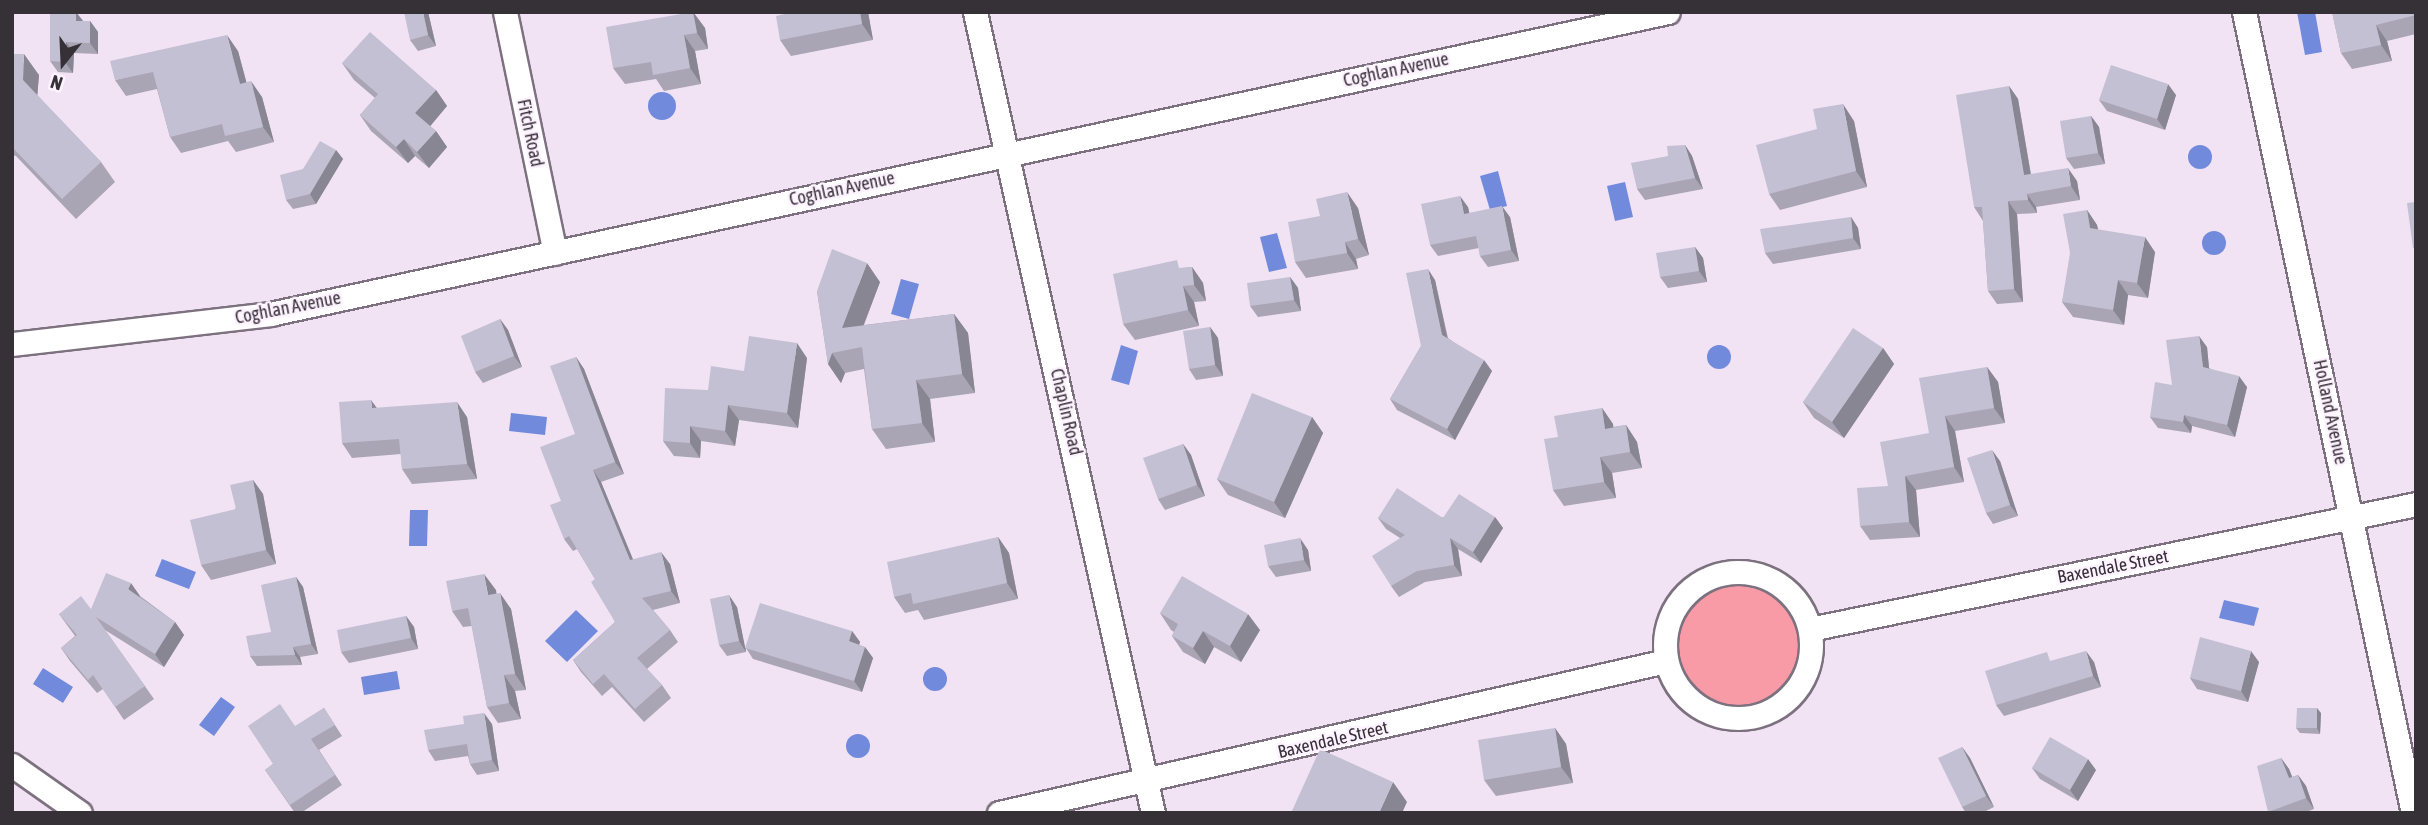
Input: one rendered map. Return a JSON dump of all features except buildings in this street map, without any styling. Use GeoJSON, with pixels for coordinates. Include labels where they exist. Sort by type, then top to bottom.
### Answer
{"type":"FeatureCollection","features":[{"type":"Feature","properties":{"kind":"street","name":"Fitch Road"},"geometry":{"type":"LineString","coordinates":[[505,12],[555,253]]}},
{"type":"Feature","properties":{"kind":"street","name":"Chaplin Road"},"geometry":{"type":"LineString","coordinates":[[975,12],[1153,813]]}},
{"type":"Feature","properties":{"kind":"street","name":"Coghlan Avenue"},"geometry":{"type":"LineString","coordinates":[[12,344],[270,314],[1006,152],[1668,12]]}},
{"type":"Feature","properties":{"kind":"street","name":"Holland Avenue"},"geometry":{"type":"LineString","coordinates":[[2244,12],[2413,813]]}},
{"type":"Feature","properties":{"kind":"street","name":"Baxendale Street"},"geometry":{"type":"LineString","coordinates":[[1810,629],[2416,504]]}},
{"type":"Feature","properties":{"kind":"street"},"geometry":{"type":"LineString","coordinates":[[1722,573],[1751,573],[1777,583],[1798,603],[1810,629],[1811,658],[1800,685],[1781,705],[1754,717],[1726,718],[1698,707],[1678,688],[1666,661],[1665,632],[1675,606],[1695,585],[1722,573]]}},
{"type":"Feature","properties":{"kind":"street","name":"Baxendale Street"},"geometry":{"type":"LineString","coordinates":[[999,813],[1148,783],[1666,661]]}},
{"type":"Feature","properties":{"kind":"street"},"geometry":{"type":"LineString","coordinates":[[12,765],[80,813]]}},
{"type":"Feature","properties":{"kind":"shaded area"},"geometry":{"type":"Polygon","coordinates":[[[1738,572],[1766,578],[1789,594],[1805,617],[1811,645],[1805,673],[1789,696],[1766,712],[1738,718],[1710,712],[1687,696],[1671,673],[1665,645],[1671,617],[1687,594],[1710,578],[1738,572]]]}},
{"type":"Feature","properties":{"kind":"water"},"geometry":{"type":"Polygon","coordinates":[[[2297,12],[2315,12],[2322,52],[2305,55],[2297,12]]]}},
{"type":"Feature","properties":{"kind":"water"},"geometry":{"type":"Polygon","coordinates":[[[662,92],[672,96],[676,106],[672,116],[662,120],[652,116],[648,106],[652,96],[662,92]]]}},
{"type":"Feature","properties":{"kind":"water"},"geometry":{"type":"Polygon","coordinates":[[[2200,145],[2208,149],[2212,157],[2208,165],[2200,169],[2192,165],[2188,157],[2192,149],[2200,145]]]}},
{"type":"Feature","properties":{"kind":"water"},"geometry":{"type":"Polygon","coordinates":[[[1498,171],[1507,206],[1490,210],[1480,176],[1498,171]]]}},
{"type":"Feature","properties":{"kind":"water"},"geometry":{"type":"Polygon","coordinates":[[[1625,182],[1633,217],[1615,221],[1607,186],[1625,182]]]}},
{"type":"Feature","properties":{"kind":"water"},"geometry":{"type":"Polygon","coordinates":[[[2214,231],[2225,238],[2226,243],[2219,254],[2214,255],[2203,248],[2202,243],[2209,232],[2214,231]]]}},
{"type":"Feature","properties":{"kind":"water"},"geometry":{"type":"Polygon","coordinates":[[[1277,233],[1287,268],[1269,272],[1260,237],[1277,233]]]}},
{"type":"Feature","properties":{"kind":"water"},"geometry":{"type":"Polygon","coordinates":[[[901,279],[919,284],[909,319],[891,314],[901,279]]]}},
{"type":"Feature","properties":{"kind":"water"},"geometry":{"type":"Polygon","coordinates":[[[1121,345],[1138,351],[1129,385],[1111,380],[1121,345]]]}},
{"type":"Feature","properties":{"kind":"water"},"geometry":{"type":"Polygon","coordinates":[[[1719,345],[1727,349],[1731,357],[1727,365],[1719,369],[1711,365],[1707,357],[1711,349],[1719,345]]]}},
{"type":"Feature","properties":{"kind":"water"},"geometry":{"type":"Polygon","coordinates":[[[511,413],[547,417],[545,435],[509,431],[511,413]]]}},
{"type":"Feature","properties":{"kind":"water"},"geometry":{"type":"Polygon","coordinates":[[[410,510],[428,510],[427,546],[409,546],[410,510]]]}},
{"type":"Feature","properties":{"kind":"water"},"geometry":{"type":"Polygon","coordinates":[[[162,559],[196,572],[189,589],[155,576],[162,559]]]}},
{"type":"Feature","properties":{"kind":"water"},"geometry":{"type":"Polygon","coordinates":[[[2224,600],[2259,608],[2254,626],[2219,618],[2224,600]]]}},
{"type":"Feature","properties":{"kind":"water"},"geometry":{"type":"Polygon","coordinates":[[[576,610],[598,631],[567,662],[545,641],[576,610]]]}},
{"type":"Feature","properties":{"kind":"water"},"geometry":{"type":"Polygon","coordinates":[[[935,667],[943,671],[947,679],[943,687],[935,691],[927,687],[923,679],[927,671],[935,667]]]}},
{"type":"Feature","properties":{"kind":"water"},"geometry":{"type":"Polygon","coordinates":[[[43,668],[73,687],[63,703],[33,684],[43,668]]]}},
{"type":"Feature","properties":{"kind":"water"},"geometry":{"type":"Polygon","coordinates":[[[397,671],[400,689],[364,695],[361,677],[397,671]]]}},
{"type":"Feature","properties":{"kind":"water"},"geometry":{"type":"Polygon","coordinates":[[[221,697],[235,707],[214,736],[199,725],[221,697]]]}},
{"type":"Feature","properties":{"kind":"water"},"geometry":{"type":"Polygon","coordinates":[[[858,734],[869,741],[870,746],[863,757],[858,758],[847,751],[846,746],[853,735],[858,734]]]}}]}
